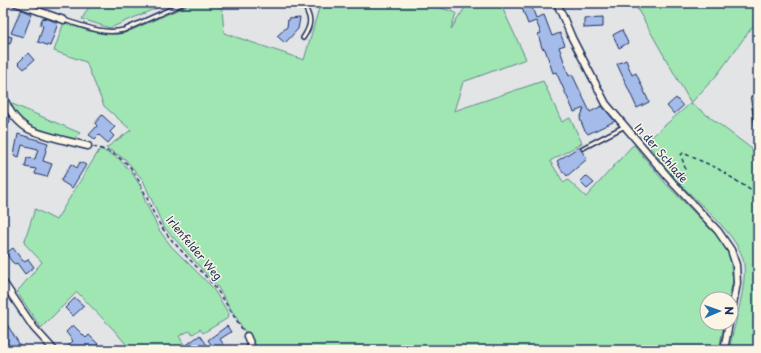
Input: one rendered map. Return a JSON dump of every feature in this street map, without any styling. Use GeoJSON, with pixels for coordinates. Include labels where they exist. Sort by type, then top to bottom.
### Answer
{"type":"FeatureCollection","features":[{"type":"Feature","properties":{"kind":"street"},"geometry":{"type":"LineString","coordinates":[[16,3],[64,20]]}},
{"type":"Feature","properties":{"kind":"street","name":"In der Schlade"},"geometry":{"type":"LineString","coordinates":[[557,3],[572,38],[606,104],[673,183],[718,230],[731,250],[736,265],[737,283],[736,291]]}},
{"type":"Feature","properties":{"kind":"street"},"geometry":{"type":"LineString","coordinates":[[3,93],[5,102],[12,113],[28,129],[88,146]]}},
{"type":"Feature","properties":{"kind":"street"},"geometry":{"type":"LineString","coordinates":[[3,282],[34,328],[54,350]]}},
{"type":"Feature","properties":{"kind":"street"},"geometry":{"type":"LineString","coordinates":[[724,350],[728,331]]}},
{"type":"Feature","properties":{"kind":"street"},"geometry":{"type":"LineString","coordinates":[[247,336],[254,350]]}},
{"type":"Feature","properties":{"kind":"lane"},"geometry":{"type":"LineString","coordinates":[[64,20],[105,32],[114,32],[124,30],[184,3]]}},
{"type":"Feature","properties":{"kind":"lane"},"geometry":{"type":"LineString","coordinates":[[303,3],[311,17],[309,29],[303,38]]}},
{"type":"Feature","properties":{"kind":"lane"},"geometry":{"type":"LineString","coordinates":[[753,98],[758,130]]}},
{"type":"Feature","properties":{"kind":"lane"},"geometry":{"type":"LineString","coordinates":[[583,148],[624,126]]}},
{"type":"Feature","properties":{"kind":"path","name":"Irlenfelder Weg"},"geometry":{"type":"LineString","coordinates":[[88,146],[101,148],[120,158],[129,167],[141,182],[155,217],[164,230],[215,287],[247,336]]}},
{"type":"Feature","properties":{"kind":"path"},"geometry":{"type":"LineString","coordinates":[[673,183],[682,181],[685,168],[681,155],[683,153],[717,168],[758,195]]}},
{"type":"Feature","properties":{"kind":"green space"},"geometry":{"type":"Polygon","coordinates":[[[91,3],[168,3],[110,28],[82,19],[91,3]]]}},
{"type":"Feature","properties":{"kind":"green space"},"geometry":{"type":"Polygon","coordinates":[[[193,3],[210,3],[222,8],[224,33],[304,60],[319,8],[312,3],[427,3],[456,13],[451,29],[468,3],[500,3],[526,59],[463,82],[454,111],[543,81],[562,122],[570,118],[582,143],[550,161],[564,183],[568,180],[586,197],[634,145],[666,184],[721,240],[730,257],[732,275],[734,275],[731,291],[699,291],[699,331],[723,331],[719,350],[256,350],[217,286],[163,226],[143,180],[125,159],[106,148],[131,130],[104,106],[86,62],[54,51],[64,22],[102,33],[125,33],[193,3]]]}},
{"type":"Feature","properties":{"kind":"green space"},"geometry":{"type":"Polygon","coordinates":[[[634,3],[758,3],[758,19],[717,75],[691,103],[634,3]]]}},
{"type":"Feature","properties":{"kind":"green space"},"geometry":{"type":"Polygon","coordinates":[[[10,103],[80,133],[74,139],[37,130],[29,126],[16,113],[10,103]]]}},
{"type":"Feature","properties":{"kind":"green space"},"geometry":{"type":"Polygon","coordinates":[[[691,103],[752,149],[758,157],[758,350],[729,350],[734,331],[739,331],[739,310],[744,283],[744,263],[741,252],[715,218],[675,179],[663,165],[645,140],[650,138],[691,103]]]}},
{"type":"Feature","properties":{"kind":"green space"},"geometry":{"type":"Polygon","coordinates":[[[100,149],[118,158],[132,173],[141,187],[145,201],[159,230],[171,246],[212,287],[229,314],[228,318],[203,333],[200,329],[193,334],[189,331],[179,336],[187,350],[131,350],[77,292],[41,328],[17,292],[42,262],[24,243],[35,209],[56,220],[100,149]]]}},
{"type":"Feature","properties":{"kind":"building"},"geometry":{"type":"Polygon","coordinates":[[[531,5],[536,18],[544,15],[552,36],[560,33],[565,45],[559,47],[569,76],[572,74],[590,112],[602,106],[615,121],[588,134],[584,129],[580,119],[584,108],[574,112],[556,72],[553,73],[545,49],[542,48],[538,34],[541,33],[536,21],[528,24],[522,8],[531,5]]]}},
{"type":"Feature","properties":{"kind":"building"},"geometry":{"type":"Polygon","coordinates":[[[21,10],[32,14],[23,37],[11,33],[21,10]]]}},
{"type":"Feature","properties":{"kind":"building"},"geometry":{"type":"Polygon","coordinates":[[[603,17],[603,27],[584,28],[584,18],[603,17]]]}},
{"type":"Feature","properties":{"kind":"building"},"geometry":{"type":"Polygon","coordinates":[[[46,18],[58,23],[50,46],[38,42],[43,26],[40,25],[42,19],[46,18]]]}},
{"type":"Feature","properties":{"kind":"building"},"geometry":{"type":"Polygon","coordinates":[[[300,18],[298,29],[285,43],[277,36],[287,27],[288,19],[300,18]]]}},
{"type":"Feature","properties":{"kind":"building"},"geometry":{"type":"Polygon","coordinates":[[[622,30],[628,43],[619,48],[613,35],[622,30]]]}},
{"type":"Feature","properties":{"kind":"building"},"geometry":{"type":"Polygon","coordinates":[[[5,35],[12,37],[10,44],[3,42],[5,35]]]}},
{"type":"Feature","properties":{"kind":"building"},"geometry":{"type":"Polygon","coordinates":[[[28,53],[34,60],[24,69],[18,63],[28,53]]]}},
{"type":"Feature","properties":{"kind":"building"},"geometry":{"type":"Polygon","coordinates":[[[626,60],[632,75],[636,73],[649,102],[637,108],[617,64],[626,60]]]}},
{"type":"Feature","properties":{"kind":"building"},"geometry":{"type":"Polygon","coordinates":[[[676,98],[683,106],[674,114],[667,106],[676,98]]]}},
{"type":"Feature","properties":{"kind":"building"},"geometry":{"type":"Polygon","coordinates":[[[8,115],[10,122],[3,126],[4,118],[8,115]]]}},
{"type":"Feature","properties":{"kind":"building"},"geometry":{"type":"Polygon","coordinates":[[[102,115],[115,127],[110,132],[114,136],[108,143],[99,135],[95,139],[89,135],[97,126],[95,123],[102,115]]]}},
{"type":"Feature","properties":{"kind":"building"},"geometry":{"type":"Polygon","coordinates":[[[18,134],[48,143],[43,161],[52,164],[47,177],[35,174],[36,169],[25,167],[27,158],[35,159],[38,149],[22,145],[19,157],[14,155],[18,134]]]}},
{"type":"Feature","properties":{"kind":"building"},"geometry":{"type":"Polygon","coordinates":[[[579,147],[587,159],[567,176],[564,172],[563,173],[557,161],[579,147]]]}},
{"type":"Feature","properties":{"kind":"building"},"geometry":{"type":"Polygon","coordinates":[[[80,162],[86,165],[72,188],[61,181],[71,164],[77,168],[80,162]]]}},
{"type":"Feature","properties":{"kind":"building"},"geometry":{"type":"Polygon","coordinates":[[[586,176],[594,183],[587,189],[580,182],[586,176]]]}},
{"type":"Feature","properties":{"kind":"building"},"geometry":{"type":"Polygon","coordinates":[[[13,248],[22,260],[25,262],[28,259],[34,267],[25,274],[17,263],[15,264],[12,262],[6,253],[13,248]]]}},
{"type":"Feature","properties":{"kind":"building"},"geometry":{"type":"Polygon","coordinates":[[[75,298],[84,306],[73,316],[65,308],[75,298]]]}},
{"type":"Feature","properties":{"kind":"building"},"geometry":{"type":"Polygon","coordinates":[[[3,318],[23,350],[11,350],[6,343],[3,338],[3,318]]]}},
{"type":"Feature","properties":{"kind":"building"},"geometry":{"type":"Polygon","coordinates":[[[73,325],[86,338],[89,335],[104,350],[64,350],[73,341],[66,332],[73,325]]]}},
{"type":"Feature","properties":{"kind":"building"},"geometry":{"type":"Polygon","coordinates":[[[227,326],[231,332],[220,339],[227,350],[215,350],[208,340],[227,326]]]}},
{"type":"Feature","properties":{"kind":"building"},"geometry":{"type":"Polygon","coordinates":[[[200,335],[207,345],[201,350],[188,350],[185,346],[200,335]]]}}]}
